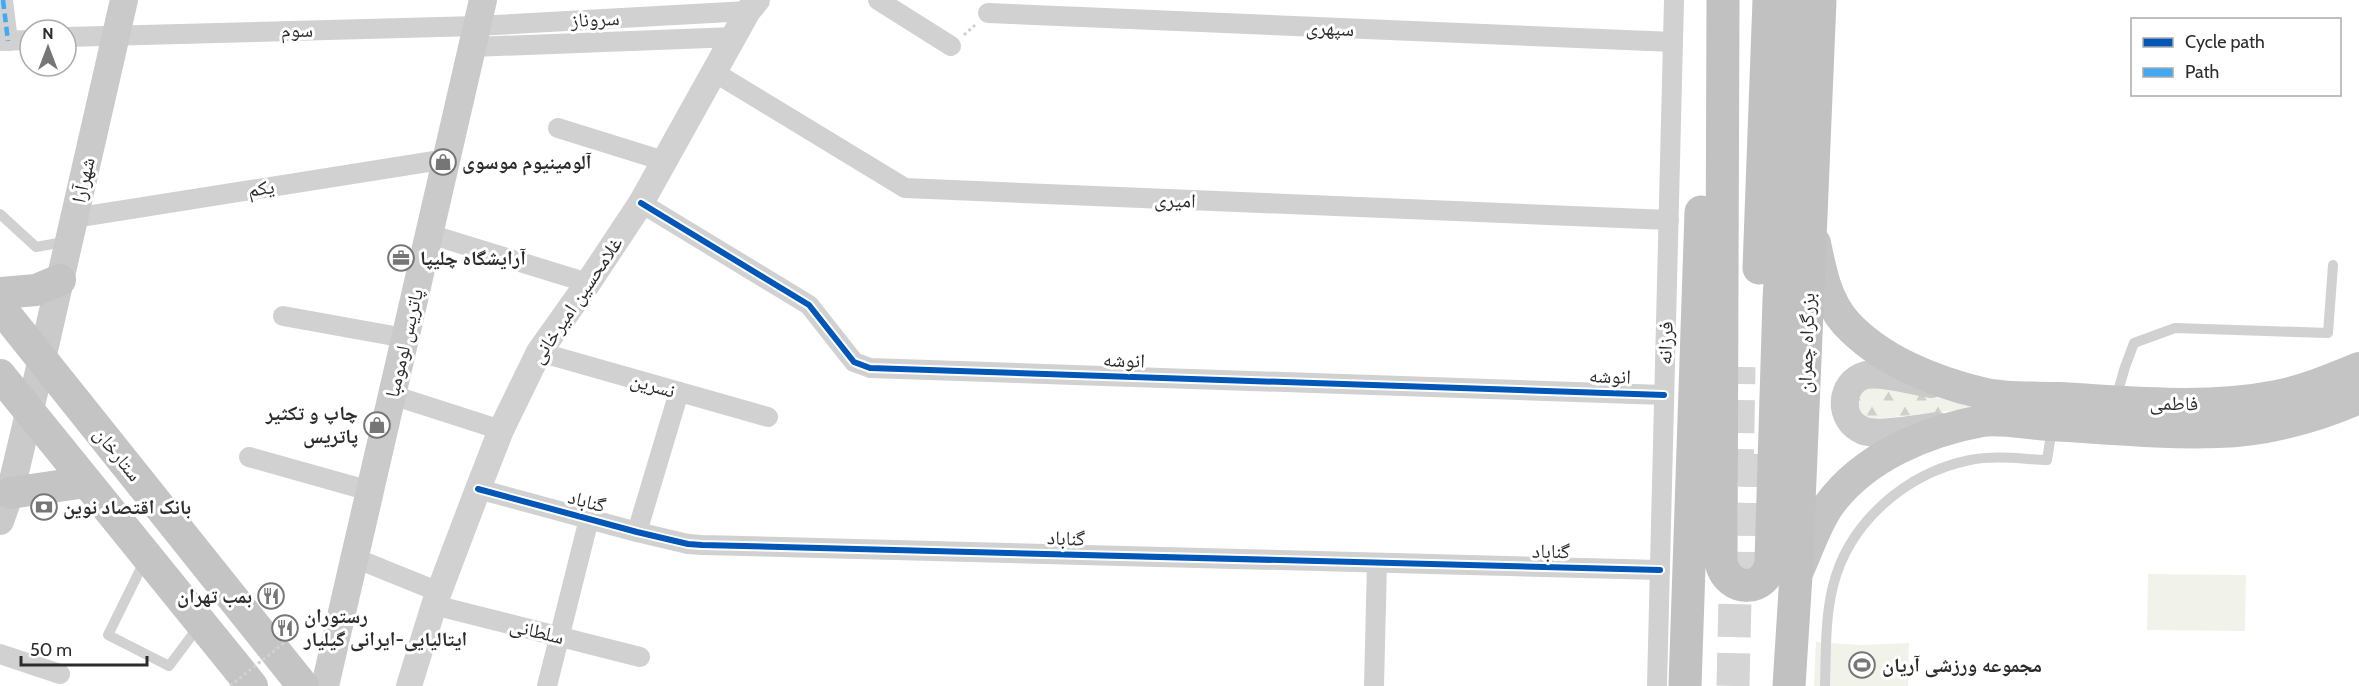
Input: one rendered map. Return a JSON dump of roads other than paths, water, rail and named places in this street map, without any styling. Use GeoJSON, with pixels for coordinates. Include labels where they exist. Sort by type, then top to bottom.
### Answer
{"type":"FeatureCollection","features":[{"type":"Feature","properties":{"kind":"highway"},"geometry":{"type":"LineString","coordinates":[[1685,686],[1708,0]]}},
{"type":"Feature","properties":{"kind":"highway"},"geometry":{"type":"LineString","coordinates":[[1724,0],[1721,563],[1726,575],[1743,585],[1763,580],[1771,562],[1779,299],[1797,0]]}},
{"type":"Feature","properties":{"kind":"highway"},"geometry":{"type":"LineString","coordinates":[[1743,0],[1748,369],[1769,0]]}},
{"type":"Feature","properties":{"kind":"highway","name":"بزرگراه چمران"},"geometry":{"type":"LineString","coordinates":[[1789,686],[1796,576],[1820,0]]}},
{"type":"Feature","properties":{"kind":"main road","name":"شهرآرا"},"geometry":{"type":"LineString","coordinates":[[3,498],[30,411],[124,0]]}},
{"type":"Feature","properties":{"kind":"main road","name":"پاتریس لومومبا"},"geometry":{"type":"LineString","coordinates":[[325,686],[478,24]]}},
{"type":"Feature","properties":{"kind":"main road"},"geometry":{"type":"LineString","coordinates":[[1810,222],[1828,294],[1836,309],[1860,336],[1911,368],[1983,407]]}},
{"type":"Feature","properties":{"kind":"main road"},"geometry":{"type":"LineString","coordinates":[[0,292],[36,290],[60,280]]}},
{"type":"Feature","properties":{"kind":"main road","name":"ستارخان"},"geometry":{"type":"LineString","coordinates":[[0,307],[303,686]]}},
{"type":"Feature","properties":{"kind":"main road","name":"فاطمی"},"geometry":{"type":"LineString","coordinates":[[1983,407],[2115,401],[2196,404],[2254,400],[2298,391],[2359,368]]}},
{"type":"Feature","properties":{"kind":"main road"},"geometry":{"type":"LineString","coordinates":[[0,375],[252,686]]}},
{"type":"Feature","properties":{"kind":"main road","name":"فاطمی"},"geometry":{"type":"LineString","coordinates":[[1983,407],[2053,425],[2203,432],[2236,431],[2302,418],[2359,398]]}},
{"type":"Feature","properties":{"kind":"main road"},"geometry":{"type":"LineString","coordinates":[[1796,576],[1829,506],[1864,470],[1899,448],[1983,407]]}},
{"type":"Feature","properties":{"kind":"main road"},"geometry":{"type":"LineString","coordinates":[[3,498],[86,482]]}},
{"type":"Feature","properties":{"kind":"street"},"geometry":{"type":"LineString","coordinates":[[3,0],[4,41]]}},
{"type":"Feature","properties":{"kind":"street"},"geometry":{"type":"LineString","coordinates":[[878,0],[951,46]]}},
{"type":"Feature","properties":{"kind":"street","name":"فرزانه"},"geometry":{"type":"LineString","coordinates":[[1658,686],[1674,0]]}},
{"type":"Feature","properties":{"kind":"street","name":"سروناز"},"geometry":{"type":"LineString","coordinates":[[478,24],[593,20],[753,5]]}},
{"type":"Feature","properties":{"kind":"street","name":"غلامحسین امیرخانی"},"geometry":{"type":"LineString","coordinates":[[409,686],[437,598],[478,489],[501,430],[538,352],[588,283],[641,203],[753,5]]}},
{"type":"Feature","properties":{"kind":"street","name":"سپهری"},"geometry":{"type":"LineString","coordinates":[[988,13],[1673,42]]}},
{"type":"Feature","properties":{"kind":"street"},"geometry":{"type":"LineString","coordinates":[[604,41],[613,18]]}},
{"type":"Feature","properties":{"kind":"street"},"geometry":{"type":"LineString","coordinates":[[593,20],[604,41]]}},
{"type":"Feature","properties":{"kind":"street","name":"سوم"},"geometry":{"type":"LineString","coordinates":[[78,36],[478,24]]}},
{"type":"Feature","properties":{"kind":"street","name":"سروناز"},"geometry":{"type":"LineString","coordinates":[[478,24],[604,41],[734,37]]}},
{"type":"Feature","properties":{"kind":"street","name":"امیری"},"geometry":{"type":"LineString","coordinates":[[714,72],[905,188],[1669,220]]}},
{"type":"Feature","properties":{"kind":"street"},"geometry":{"type":"LineString","coordinates":[[558,128],[664,161]]}},
{"type":"Feature","properties":{"kind":"street","name":"یکم"},"geometry":{"type":"LineString","coordinates":[[75,218],[447,159]]}},
{"type":"Feature","properties":{"kind":"street","name":"انوشه"},"geometry":{"type":"LineString","coordinates":[[641,203],[809,305],[825,323],[847,355],[861,366],[1664,394]]}},
{"type":"Feature","properties":{"kind":"street"},"geometry":{"type":"LineString","coordinates":[[429,234],[588,283]]}},
{"type":"Feature","properties":{"kind":"street"},"geometry":{"type":"LineString","coordinates":[[283,316],[405,338]]}},
{"type":"Feature","properties":{"kind":"street","name":"نسرین"},"geometry":{"type":"LineString","coordinates":[[538,352],[768,417]]}},
{"type":"Feature","properties":{"kind":"street"},"geometry":{"type":"LineString","coordinates":[[637,532],[679,392]]}},
{"type":"Feature","properties":{"kind":"street"},"geometry":{"type":"LineString","coordinates":[[392,395],[501,430]]}},
{"type":"Feature","properties":{"kind":"street"},"geometry":{"type":"LineString","coordinates":[[249,458],[370,491]]}},
{"type":"Feature","properties":{"kind":"street","name":"گناباد"},"geometry":{"type":"LineString","coordinates":[[478,489],[637,532],[702,545],[1660,570]]}},
{"type":"Feature","properties":{"kind":"street"},"geometry":{"type":"LineString","coordinates":[[547,686],[589,519]]}},
{"type":"Feature","properties":{"kind":"street","name":"سلطانی"},"geometry":{"type":"LineString","coordinates":[[354,558],[437,598],[559,637],[640,657]]}},
{"type":"Feature","properties":{"kind":"street"},"geometry":{"type":"LineString","coordinates":[[1374,686],[1377,563]]}},
{"type":"Feature","properties":{"kind":"street"},"geometry":{"type":"LineString","coordinates":[[0,654],[60,674]]}},
{"type":"Feature","properties":{"kind":"lane"},"geometry":{"type":"LineString","coordinates":[[1802,114],[1806,0]]}},
{"type":"Feature","properties":{"kind":"lane"},"geometry":{"type":"LineString","coordinates":[[0,213],[36,247],[58,243],[75,218]]}},
{"type":"Feature","properties":{"kind":"lane"},"geometry":{"type":"LineString","coordinates":[[1782,686],[1790,591],[1797,264]]}},
{"type":"Feature","properties":{"kind":"lane"},"geometry":{"type":"LineString","coordinates":[[2115,401],[2124,367],[2134,343],[2175,328],[2328,333],[2333,265]]}},
{"type":"Feature","properties":{"kind":"lane"},"geometry":{"type":"LineString","coordinates":[[1825,686],[1828,625],[1833,586],[1848,545],[1866,521],[1889,499],[1915,480],[1943,468],[1970,460],[1991,458],[2047,460],[2053,425]]}},
{"type":"Feature","properties":{"kind":"lane"},"geometry":{"type":"LineString","coordinates":[[86,482],[93,505],[139,559],[141,568],[108,635],[169,666],[201,623]]}},
{"type":"Feature","properties":{"kind":"tunnel"},"geometry":{"type":"LineString","coordinates":[[1737,482],[1739,367]]}},
{"type":"Feature","properties":{"kind":"tunnel"},"geometry":{"type":"LineString","coordinates":[[1753,585],[1755,454]]}},
{"type":"Feature","properties":{"kind":"tunnel"},"geometry":{"type":"LineString","coordinates":[[1733,686],[1736,555]]}},
{"type":"Feature","properties":{"kind":"place","name":"آلومینیوم موسوی"},"geometry":{"type":"Point","coordinates":[443,162]}},
{"type":"Feature","properties":{"kind":"place","name":"آرایشگاه چلیپا"},"geometry":{"type":"Point","coordinates":[401,258]}},
{"type":"Feature","properties":{"kind":"place","name":"چاپ و تکثیر پاتریس"},"geometry":{"type":"Point","coordinates":[377,425]}},
{"type":"Feature","properties":{"kind":"place","name":"بانک اقتصاد نوین"},"geometry":{"type":"Point","coordinates":[44,507]}},
{"type":"Feature","properties":{"kind":"place","name":"بمب تهران"},"geometry":{"type":"Point","coordinates":[271,596]}},
{"type":"Feature","properties":{"kind":"place","name":"رستوران ایتالیایی-ایرانی گیلیار"},"geometry":{"type":"Point","coordinates":[285,628]}},
{"type":"Feature","properties":{"kind":"place","name":"مجموعه ورزشی آریان"},"geometry":{"type":"Point","coordinates":[1862,665]}}]}
